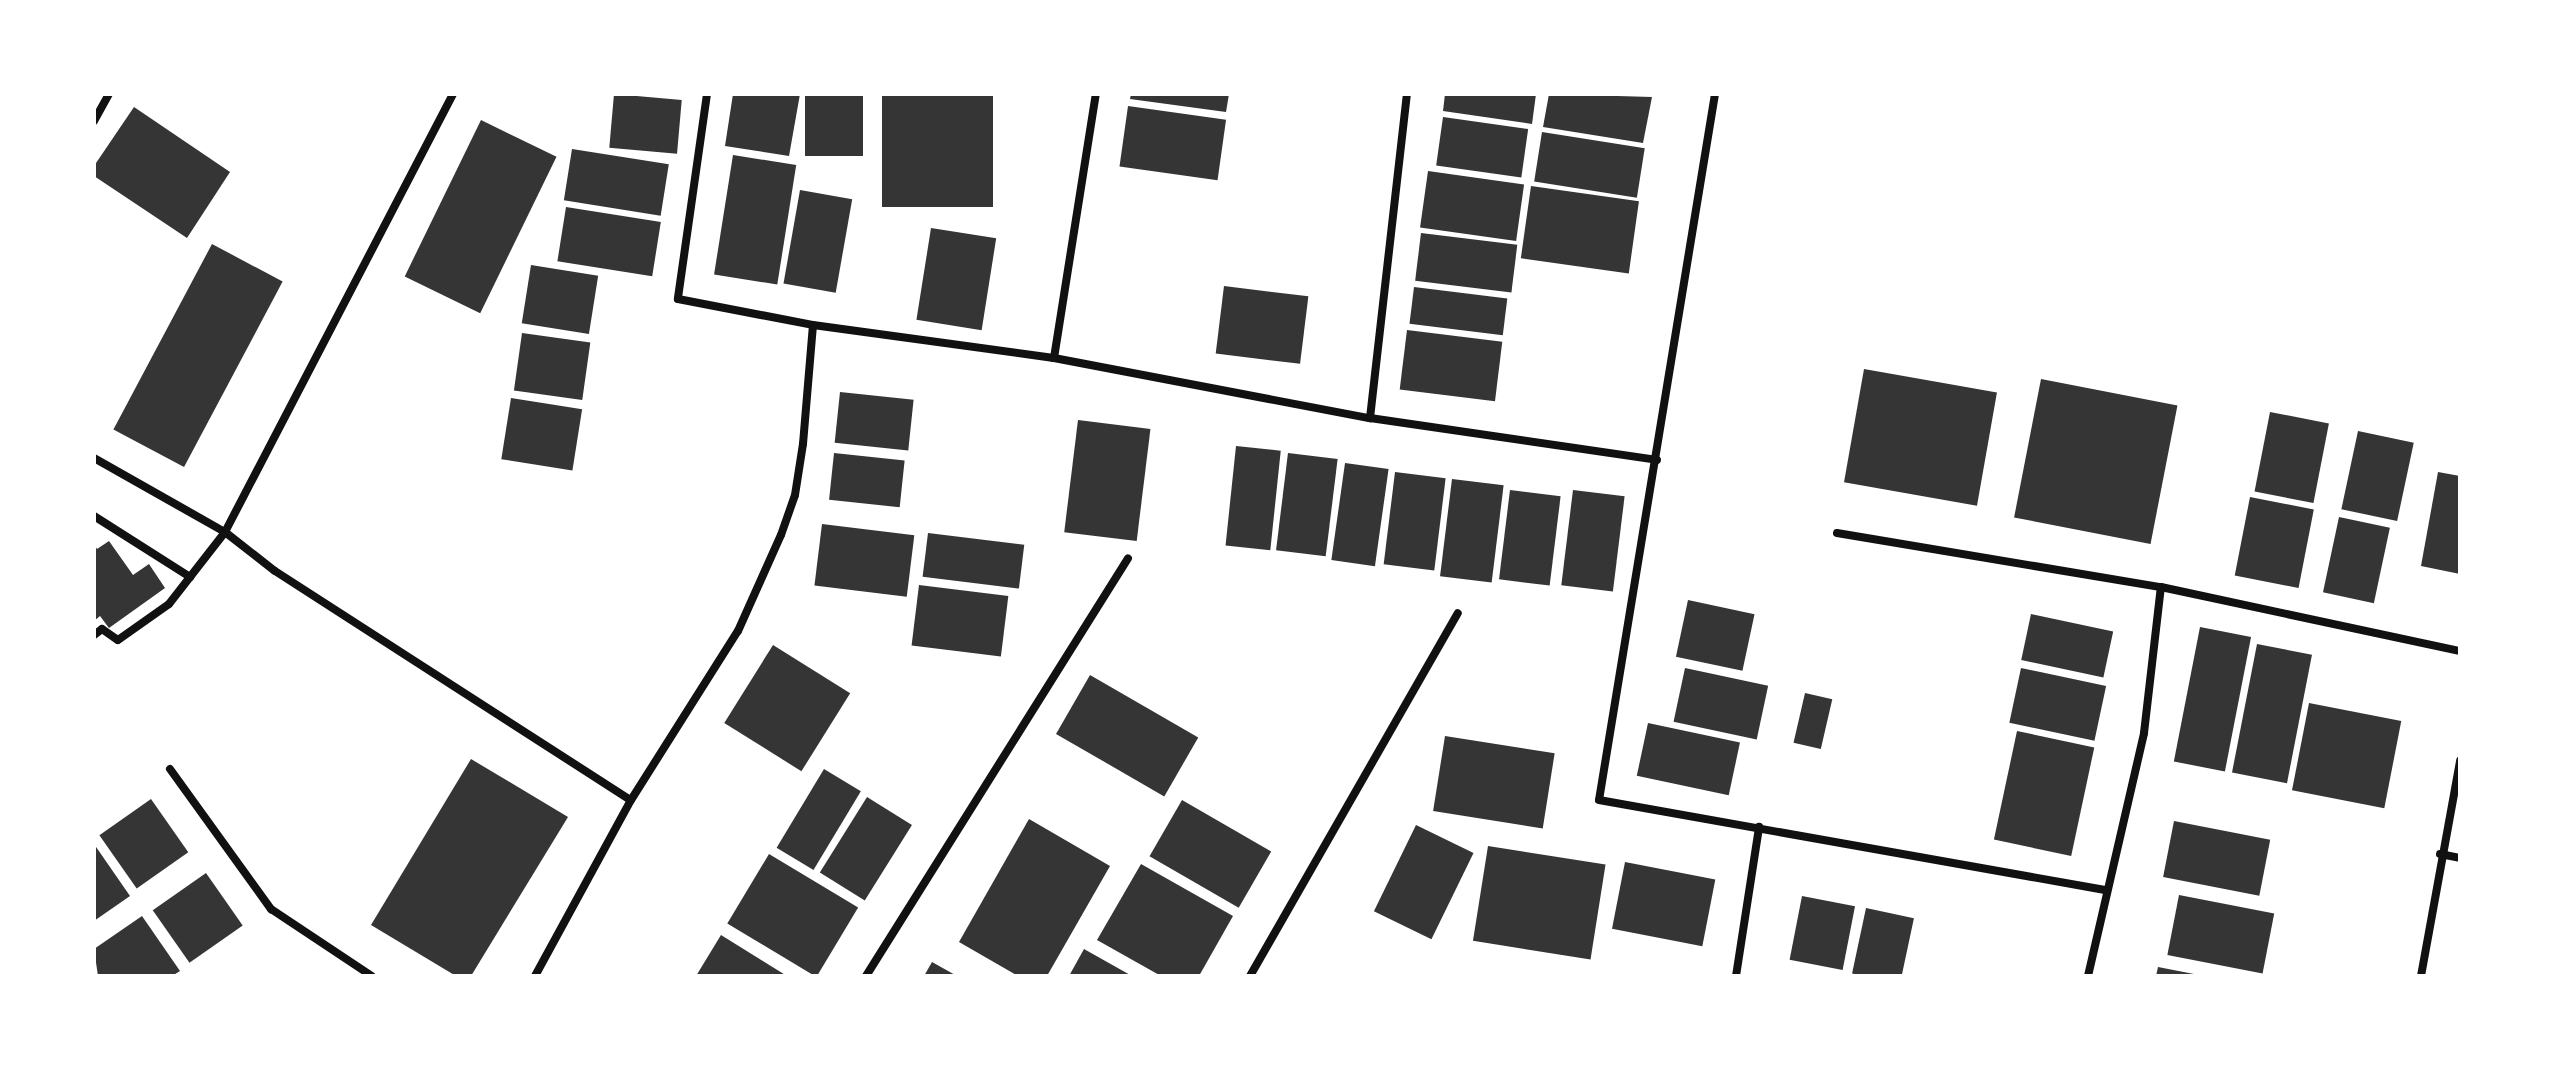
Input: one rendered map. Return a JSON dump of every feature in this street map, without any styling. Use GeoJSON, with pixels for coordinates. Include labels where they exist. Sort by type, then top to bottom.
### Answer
{"type":"FeatureCollection","features":[{"type":"Feature","properties":{"kind":"street"},"geometry":{"type":"LineString","coordinates":[[94,121],[109,94]]}},
{"type":"Feature","properties":{"kind":"street"},"geometry":{"type":"LineString","coordinates":[[94,635],[102,629],[118,640],[169,604],[225,532],[453,94]]}},
{"type":"Feature","properties":{"kind":"street"},"geometry":{"type":"LineString","coordinates":[[707,94],[678,299],[813,325],[1054,358],[1370,418],[1657,460]]}},
{"type":"Feature","properties":{"kind":"street"},"geometry":{"type":"LineString","coordinates":[[1054,358],[1096,94]]}},
{"type":"Feature","properties":{"kind":"street"},"geometry":{"type":"LineString","coordinates":[[1370,418],[1407,94]]}},
{"type":"Feature","properties":{"kind":"street"},"geometry":{"type":"LineString","coordinates":[[1715,94],[1599,800],[2105,890]]}},
{"type":"Feature","properties":{"kind":"street"},"geometry":{"type":"LineString","coordinates":[[535,976],[631,800],[738,631],[781,535],[795,495],[803,444],[813,325]]}},
{"type":"Feature","properties":{"kind":"street"},"geometry":{"type":"LineString","coordinates":[[94,458],[225,532],[275,571],[631,800]]}},
{"type":"Feature","properties":{"kind":"street"},"geometry":{"type":"LineString","coordinates":[[94,516],[190,577]]}},
{"type":"Feature","properties":{"kind":"street"},"geometry":{"type":"LineString","coordinates":[[1837,533],[2161,587],[2460,651]]}},
{"type":"Feature","properties":{"kind":"street"},"geometry":{"type":"LineString","coordinates":[[866,976],[1128,558]]}},
{"type":"Feature","properties":{"kind":"street"},"geometry":{"type":"LineString","coordinates":[[2088,976],[2105,890],[2144,733],[2161,587]]}},
{"type":"Feature","properties":{"kind":"street"},"geometry":{"type":"LineString","coordinates":[[1250,976],[1458,613]]}},
{"type":"Feature","properties":{"kind":"street"},"geometry":{"type":"LineString","coordinates":[[2421,976],[2440,854],[2460,761]]}},
{"type":"Feature","properties":{"kind":"street"},"geometry":{"type":"LineString","coordinates":[[170,769],[271,909],[372,976]]}},
{"type":"Feature","properties":{"kind":"street"},"geometry":{"type":"LineString","coordinates":[[1736,976],[1759,827]]}},
{"type":"Feature","properties":{"kind":"street"},"geometry":{"type":"LineString","coordinates":[[2440,854],[2460,858]]}},
{"type":"Feature","properties":{"kind":"building"},"geometry":{"type":"Polygon","coordinates":[[[614,94],[682,100],[677,154],[609,148],[614,94]]]}},
{"type":"Feature","properties":{"kind":"building"},"geometry":{"type":"Polygon","coordinates":[[[733,94],[800,94],[789,156],[725,146],[733,94]]]}},
{"type":"Feature","properties":{"kind":"building"},"geometry":{"type":"Polygon","coordinates":[[[805,94],[863,94],[863,156],[805,156],[805,94]]]}},
{"type":"Feature","properties":{"kind":"building"},"geometry":{"type":"Polygon","coordinates":[[[882,94],[993,94],[993,207],[882,207],[882,94]]]}},
{"type":"Feature","properties":{"kind":"building"},"geometry":{"type":"Polygon","coordinates":[[[1131,94],[1229,94],[1226,112],[1130,99],[1131,94]]]}},
{"type":"Feature","properties":{"kind":"building"},"geometry":{"type":"Polygon","coordinates":[[[1445,94],[1536,94],[1532,124],[1443,111],[1445,94]]]}},
{"type":"Feature","properties":{"kind":"building"},"geometry":{"type":"Polygon","coordinates":[[[1549,94],[1652,97],[1643,143],[1543,127],[1549,94]]]}},
{"type":"Feature","properties":{"kind":"building"},"geometry":{"type":"Polygon","coordinates":[[[1128,106],[1226,120],[1218,180],[1120,166],[1128,106]]]}},
{"type":"Feature","properties":{"kind":"building"},"geometry":{"type":"Polygon","coordinates":[[[134,107],[230,172],[187,238],[94,176],[94,166],[134,107]]]}},
{"type":"Feature","properties":{"kind":"building"},"geometry":{"type":"Polygon","coordinates":[[[1443,117],[1528,129],[1521,177],[1436,166],[1443,117]]]}},
{"type":"Feature","properties":{"kind":"building"},"geometry":{"type":"Polygon","coordinates":[[[481,120],[556,157],[480,313],[405,276],[481,120]]]}},
{"type":"Feature","properties":{"kind":"building"},"geometry":{"type":"Polygon","coordinates":[[[1542,132],[1645,148],[1637,198],[1534,181],[1542,132]]]}},
{"type":"Feature","properties":{"kind":"building"},"geometry":{"type":"Polygon","coordinates":[[[572,149],[669,164],[661,216],[564,200],[572,149]]]}},
{"type":"Feature","properties":{"kind":"building"},"geometry":{"type":"Polygon","coordinates":[[[733,155],[796,165],[777,285],[714,275],[733,155]]]}},
{"type":"Feature","properties":{"kind":"building"},"geometry":{"type":"Polygon","coordinates":[[[1428,171],[1524,184],[1516,241],[1420,227],[1428,171]]]}},
{"type":"Feature","properties":{"kind":"building"},"geometry":{"type":"Polygon","coordinates":[[[1531,186],[1639,201],[1629,273],[1521,258],[1531,186]]]}},
{"type":"Feature","properties":{"kind":"building"},"geometry":{"type":"Polygon","coordinates":[[[800,190],[852,199],[836,293],[784,284],[800,190]]]}},
{"type":"Feature","properties":{"kind":"building"},"geometry":{"type":"Polygon","coordinates":[[[566,207],[661,222],[652,276],[557,261],[566,207]]]}},
{"type":"Feature","properties":{"kind":"building"},"geometry":{"type":"Polygon","coordinates":[[[931,228],[996,238],[982,330],[916,320],[931,228]]]}},
{"type":"Feature","properties":{"kind":"building"},"geometry":{"type":"Polygon","coordinates":[[[1421,233],[1517,245],[1511,292],[1415,281],[1421,233]]]}},
{"type":"Feature","properties":{"kind":"building"},"geometry":{"type":"Polygon","coordinates":[[[212,244],[283,282],[184,467],[113,429],[212,244]]]}},
{"type":"Feature","properties":{"kind":"building"},"geometry":{"type":"Polygon","coordinates":[[[531,265],[598,276],[589,334],[522,323],[531,265]]]}},
{"type":"Feature","properties":{"kind":"building"},"geometry":{"type":"Polygon","coordinates":[[[1224,286],[1308,296],[1300,364],[1216,353],[1224,286]]]}},
{"type":"Feature","properties":{"kind":"building"},"geometry":{"type":"Polygon","coordinates":[[[1414,287],[1507,298],[1503,335],[1409,324],[1414,287]]]}},
{"type":"Feature","properties":{"kind":"building"},"geometry":{"type":"Polygon","coordinates":[[[1407,330],[1502,342],[1495,401],[1400,390],[1407,330]]]}},
{"type":"Feature","properties":{"kind":"building"},"geometry":{"type":"Polygon","coordinates":[[[522,333],[590,343],[582,400],[514,390],[522,333]]]}},
{"type":"Feature","properties":{"kind":"building"},"geometry":{"type":"Polygon","coordinates":[[[1864,369],[1997,392],[1977,506],[1844,482],[1864,369]]]}},
{"type":"Feature","properties":{"kind":"building"},"geometry":{"type":"Polygon","coordinates":[[[2041,379],[2177,406],[2151,544],[2014,517],[2041,379]]]}},
{"type":"Feature","properties":{"kind":"building"},"geometry":{"type":"Polygon","coordinates":[[[840,392],[914,400],[908,450],[835,443],[840,392]]]}},
{"type":"Feature","properties":{"kind":"building"},"geometry":{"type":"Polygon","coordinates":[[[511,398],[582,409],[572,470],[501,459],[511,398]]]}},
{"type":"Feature","properties":{"kind":"building"},"geometry":{"type":"Polygon","coordinates":[[[2270,412],[2329,423],[2313,503],[2255,492],[2270,412]]]}},
{"type":"Feature","properties":{"kind":"building"},"geometry":{"type":"Polygon","coordinates":[[[1078,420],[1150,429],[1137,541],[1064,532],[1078,420]]]}},
{"type":"Feature","properties":{"kind":"building"},"geometry":{"type":"Polygon","coordinates":[[[2358,431],[2414,443],[2397,521],[2341,509],[2358,431]]]}},
{"type":"Feature","properties":{"kind":"building"},"geometry":{"type":"Polygon","coordinates":[[[1236,446],[1281,451],[1270,550],[1226,545],[1236,446]]]}},
{"type":"Feature","properties":{"kind":"building"},"geometry":{"type":"Polygon","coordinates":[[[834,453],[905,460],[900,507],[829,500],[834,453]]]}},
{"type":"Feature","properties":{"kind":"building"},"geometry":{"type":"Polygon","coordinates":[[[1288,453],[1338,459],[1326,556],[1276,550],[1288,453]]]}},
{"type":"Feature","properties":{"kind":"building"},"geometry":{"type":"Polygon","coordinates":[[[1345,463],[1389,469],[1375,566],[1331,560],[1345,463]]]}},
{"type":"Feature","properties":{"kind":"building"},"geometry":{"type":"Polygon","coordinates":[[[1395,472],[1446,478],[1434,571],[1384,564],[1395,472]]]}},
{"type":"Feature","properties":{"kind":"building"},"geometry":{"type":"Polygon","coordinates":[[[2438,472],[2460,476],[2460,574],[2421,566],[2438,472]]]}},
{"type":"Feature","properties":{"kind":"building"},"geometry":{"type":"Polygon","coordinates":[[[1452,479],[1504,485],[1492,583],[1440,576],[1452,479]]]}},
{"type":"Feature","properties":{"kind":"building"},"geometry":{"type":"Polygon","coordinates":[[[1510,490],[1561,496],[1550,586],[1499,579],[1510,490]]]}},
{"type":"Feature","properties":{"kind":"building"},"geometry":{"type":"Polygon","coordinates":[[[1573,490],[1625,496],[1613,592],[1561,585],[1573,490]]]}},
{"type":"Feature","properties":{"kind":"building"},"geometry":{"type":"Polygon","coordinates":[[[2250,497],[2314,509],[2299,588],[2235,576],[2250,497]]]}},
{"type":"Feature","properties":{"kind":"building"},"geometry":{"type":"Polygon","coordinates":[[[2339,517],[2390,528],[2374,603],[2323,592],[2339,517]]]}},
{"type":"Feature","properties":{"kind":"building"},"geometry":{"type":"Polygon","coordinates":[[[822,524],[914,535],[907,597],[814,586],[822,524]]]}},
{"type":"Feature","properties":{"kind":"building"},"geometry":{"type":"Polygon","coordinates":[[[928,533],[1024,545],[1019,588],[923,577],[928,533]]]}},
{"type":"Feature","properties":{"kind":"building"},"geometry":{"type":"Polygon","coordinates":[[[109,541],[133,575],[149,564],[165,588],[109,628],[100,616],[94,621],[94,544],[97,549],[109,541]]]}},
{"type":"Feature","properties":{"kind":"building"},"geometry":{"type":"Polygon","coordinates":[[[919,585],[1008,596],[1001,657],[912,646],[919,585]]]}},
{"type":"Feature","properties":{"kind":"building"},"geometry":{"type":"Polygon","coordinates":[[[1688,600],[1755,614],[1742,671],[1676,657],[1688,600]]]}},
{"type":"Feature","properties":{"kind":"building"},"geometry":{"type":"Polygon","coordinates":[[[2031,614],[2113,631],[2103,677],[2021,660],[2031,614]]]}},
{"type":"Feature","properties":{"kind":"building"},"geometry":{"type":"Polygon","coordinates":[[[2200,627],[2251,637],[2225,771],[2174,761],[2200,627]]]}},
{"type":"Feature","properties":{"kind":"building"},"geometry":{"type":"Polygon","coordinates":[[[2257,644],[2312,655],[2287,783],[2232,773],[2257,644]]]}},
{"type":"Feature","properties":{"kind":"building"},"geometry":{"type":"Polygon","coordinates":[[[773,645],[850,693],[801,771],[724,723],[773,645]]]}},
{"type":"Feature","properties":{"kind":"building"},"geometry":{"type":"Polygon","coordinates":[[[1685,668],[1768,686],[1757,739],[1674,722],[1685,668]]]}},
{"type":"Feature","properties":{"kind":"building"},"geometry":{"type":"Polygon","coordinates":[[[2021,668],[2106,686],[2094,741],[2009,723],[2021,668]]]}},
{"type":"Feature","properties":{"kind":"building"},"geometry":{"type":"Polygon","coordinates":[[[1090,675],[1198,737],[1164,796],[1056,734],[1090,675]]]}},
{"type":"Feature","properties":{"kind":"building"},"geometry":{"type":"Polygon","coordinates":[[[1805,693],[1832,699],[1821,749],[1794,743],[1805,693]]]}},
{"type":"Feature","properties":{"kind":"building"},"geometry":{"type":"Polygon","coordinates":[[[2309,703],[2401,721],[2384,808],[2292,790],[2309,703]]]}},
{"type":"Feature","properties":{"kind":"building"},"geometry":{"type":"Polygon","coordinates":[[[1648,723],[1740,743],[1729,795],[1637,776],[1648,723]]]}},
{"type":"Feature","properties":{"kind":"building"},"geometry":{"type":"Polygon","coordinates":[[[2017,731],[2094,747],[2071,856],[1994,840],[2017,731]]]}},
{"type":"Feature","properties":{"kind":"building"},"geometry":{"type":"Polygon","coordinates":[[[1445,736],[1555,753],[1543,828],[1433,811],[1445,736]]]}},
{"type":"Feature","properties":{"kind":"building"},"geometry":{"type":"Polygon","coordinates":[[[471,759],[568,817],[471,976],[456,976],[371,925],[471,759]]]}},
{"type":"Feature","properties":{"kind":"building"},"geometry":{"type":"Polygon","coordinates":[[[824,769],[861,791],[813,870],[777,848],[824,769]]]}},
{"type":"Feature","properties":{"kind":"building"},"geometry":{"type":"Polygon","coordinates":[[[867,797],[912,825],[865,901],[820,872],[867,797]]]}},
{"type":"Feature","properties":{"kind":"building"},"geometry":{"type":"Polygon","coordinates":[[[151,799],[188,852],[137,888],[99,835],[151,799]]]}},
{"type":"Feature","properties":{"kind":"building"},"geometry":{"type":"Polygon","coordinates":[[[1182,800],[1271,851],[1239,908],[1150,856],[1182,800]]]}},
{"type":"Feature","properties":{"kind":"building"},"geometry":{"type":"Polygon","coordinates":[[[1029,819],[1110,866],[1047,976],[1018,976],[959,942],[1029,819]]]}},
{"type":"Feature","properties":{"kind":"building"},"geometry":{"type":"Polygon","coordinates":[[[2174,821],[2270,840],[2259,896],[2163,877],[2174,821]]]}},
{"type":"Feature","properties":{"kind":"building"},"geometry":{"type":"Polygon","coordinates":[[[1416,825],[1474,853],[1431,939],[1374,911],[1416,825]]]}},
{"type":"Feature","properties":{"kind":"building"},"geometry":{"type":"Polygon","coordinates":[[[94,844],[130,896],[94,921],[94,844]]]}},
{"type":"Feature","properties":{"kind":"building"},"geometry":{"type":"Polygon","coordinates":[[[1488,846],[1606,865],[1591,959],[1473,941],[1488,846]]]}},
{"type":"Feature","properties":{"kind":"building"},"geometry":{"type":"Polygon","coordinates":[[[769,854],[858,908],[817,976],[727,923],[769,854]]]}},
{"type":"Feature","properties":{"kind":"building"},"geometry":{"type":"Polygon","coordinates":[[[1625,862],[1715,880],[1702,946],[1612,929],[1625,862]]]}},
{"type":"Feature","properties":{"kind":"building"},"geometry":{"type":"Polygon","coordinates":[[[1141,864],[1233,916],[1199,976],[1161,976],[1097,940],[1141,864]]]}},
{"type":"Feature","properties":{"kind":"building"},"geometry":{"type":"Polygon","coordinates":[[[206,873],[243,925],[189,963],[153,910],[206,873]]]}},
{"type":"Feature","properties":{"kind":"building"},"geometry":{"type":"Polygon","coordinates":[[[2179,895],[2274,914],[2263,973],[2167,955],[2179,895]]]}},
{"type":"Feature","properties":{"kind":"building"},"geometry":{"type":"Polygon","coordinates":[[[1802,896],[1855,906],[1843,970],[1790,960],[1802,896]]]}},
{"type":"Feature","properties":{"kind":"building"},"geometry":{"type":"Polygon","coordinates":[[[1866,908],[1914,918],[1902,976],[1852,974],[1866,908]]]}},
{"type":"Feature","properties":{"kind":"building"},"geometry":{"type":"Polygon","coordinates":[[[142,916],[180,971],[172,976],[98,976],[94,949],[142,916]]]}},
{"type":"Feature","properties":{"kind":"building"},"geometry":{"type":"Polygon","coordinates":[[[721,935],[787,976],[696,976],[721,935]]]}},
{"type":"Feature","properties":{"kind":"building"},"geometry":{"type":"Polygon","coordinates":[[[1084,949],[1132,976],[1069,976],[1084,949]]]}},
{"type":"Feature","properties":{"kind":"building"},"geometry":{"type":"Polygon","coordinates":[[[932,962],[957,976],[924,976],[932,962]]]}},
{"type":"Feature","properties":{"kind":"building"},"geometry":{"type":"Polygon","coordinates":[[[2158,967],[2199,975],[2199,976],[2156,976],[2158,967]]]}}]}
